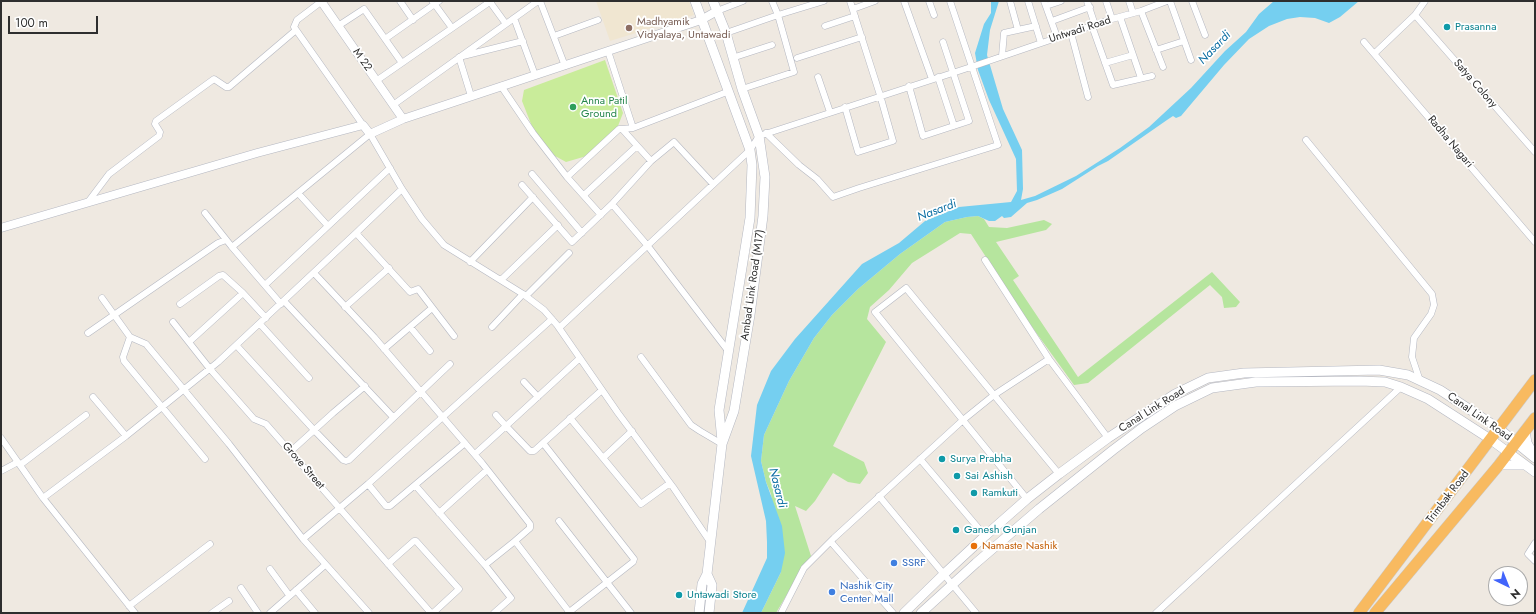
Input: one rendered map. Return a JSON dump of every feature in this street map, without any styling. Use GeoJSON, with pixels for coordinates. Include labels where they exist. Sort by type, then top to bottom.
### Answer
{"type":"FeatureCollection","features":[{"type":"Feature","properties":{"kind":"highway","name":"Trimbak Road"},"geometry":{"type":"LineString","coordinates":[[1359,613],[1535,380]]}},
{"type":"Feature","properties":{"kind":"highway","name":"Trimbak Road"},"geometry":{"type":"LineString","coordinates":[[1375,613],[1499,465],[1535,418]]}},
{"type":"Feature","properties":{"kind":"main road"},"geometry":{"type":"LineString","coordinates":[[695,1],[700,20],[750,150],[752,165],[750,218],[719,410],[722,444]]}},
{"type":"Feature","properties":{"kind":"main road","name":"Ambad Link Road (M17)"},"geometry":{"type":"LineString","coordinates":[[699,613],[702,584],[707,574],[722,444],[734,411],[750,315],[763,216],[765,177],[763,134],[742,89],[726,33],[714,1]]}},
{"type":"Feature","properties":{"kind":"main road","name":"Canal Link Road"},"geometry":{"type":"LineString","coordinates":[[904,613],[1027,498],[1108,438],[1175,394],[1208,378],[1244,372],[1379,370],[1408,375],[1440,390],[1498,428],[1512,448]]}},
{"type":"Feature","properties":{"kind":"main road","name":"Canal Link Road"},"geometry":{"type":"LineString","coordinates":[[921,613],[1040,508],[1142,428],[1175,406],[1212,388],[1256,382],[1385,382],[1401,387],[1428,399],[1478,432],[1490,439],[1512,448]]}},
{"type":"Feature","properties":{"kind":"main road"},"geometry":{"type":"LineString","coordinates":[[1486,421],[1507,416]]}},
{"type":"Feature","properties":{"kind":"main road"},"geometry":{"type":"LineString","coordinates":[[1525,431],[1527,443],[1535,458]]}},
{"type":"Feature","properties":{"kind":"main road"},"geometry":{"type":"LineString","coordinates":[[1478,432],[1483,442],[1482,452]]}},
{"type":"Feature","properties":{"kind":"main road"},"geometry":{"type":"LineString","coordinates":[[1512,448],[1535,458]]}},
{"type":"Feature","properties":{"kind":"main road"},"geometry":{"type":"LineString","coordinates":[[1512,448],[1526,465],[1535,472]]}},
{"type":"Feature","properties":{"kind":"main road"},"geometry":{"type":"LineString","coordinates":[[1499,465],[1526,465]]}},
{"type":"Feature","properties":{"kind":"main road","name":"Ambad Link Road (M17)"},"geometry":{"type":"LineString","coordinates":[[707,574],[712,585],[708,613]]}},
{"type":"Feature","properties":{"kind":"street"},"geometry":{"type":"LineString","coordinates":[[321,1],[296,20],[294,27],[370,134],[422,220],[444,245],[524,295],[544,310],[559,328],[711,543]]}},
{"type":"Feature","properties":{"kind":"street","name":"M 22"},"geometry":{"type":"LineString","coordinates":[[321,1],[403,119]]}},
{"type":"Feature","properties":{"kind":"street"},"geometry":{"type":"LineString","coordinates":[[400,1],[413,20]]}},
{"type":"Feature","properties":{"kind":"street"},"geometry":{"type":"LineString","coordinates":[[393,104],[539,1],[565,66]]}},
{"type":"Feature","properties":{"kind":"street"},"geometry":{"type":"LineString","coordinates":[[232,247],[370,134],[403,119],[700,20],[717,11],[743,1]]}},
{"type":"Feature","properties":{"kind":"street"},"geometry":{"type":"LineString","coordinates":[[742,89],[794,72],[778,15],[772,1]]}},
{"type":"Feature","properties":{"kind":"street"},"geometry":{"type":"LineString","coordinates":[[726,33],[824,1]]}},
{"type":"Feature","properties":{"kind":"street"},"geometry":{"type":"LineString","coordinates":[[845,107],[858,152],[893,141],[850,1]]}},
{"type":"Feature","properties":{"kind":"street"},"geometry":{"type":"LineString","coordinates":[[852,9],[875,1]]}},
{"type":"Feature","properties":{"kind":"street"},"geometry":{"type":"LineString","coordinates":[[904,1],[954,126]]}},
{"type":"Feature","properties":{"kind":"street"},"geometry":{"type":"LineString","coordinates":[[929,1],[934,15]]}},
{"type":"Feature","properties":{"kind":"street"},"geometry":{"type":"LineString","coordinates":[[559,328],[750,150],[763,134],[817,179],[833,197],[998,145],[973,66],[950,1]]}},
{"type":"Feature","properties":{"kind":"street"},"geometry":{"type":"LineString","coordinates":[[1010,1],[1018,30]]}},
{"type":"Feature","properties":{"kind":"street"},"geometry":{"type":"LineString","coordinates":[[1028,1],[1041,43]]}},
{"type":"Feature","properties":{"kind":"street"},"geometry":{"type":"LineString","coordinates":[[1057,37],[1045,4],[1061,1]]}},
{"type":"Feature","properties":{"kind":"street"},"geometry":{"type":"LineString","coordinates":[[1106,1],[1112,19]]}},
{"type":"Feature","properties":{"kind":"street"},"geometry":{"type":"LineString","coordinates":[[1129,1],[1134,13]]}},
{"type":"Feature","properties":{"kind":"street"},"geometry":{"type":"LineString","coordinates":[[1169,1],[1191,60]]}},
{"type":"Feature","properties":{"kind":"street","name":"Untwadi Road"},"geometry":{"type":"LineString","coordinates":[[763,134],[1169,1]]}},
{"type":"Feature","properties":{"kind":"street"},"geometry":{"type":"LineString","coordinates":[[1192,1],[1205,35]]}},
{"type":"Feature","properties":{"kind":"street"},"geometry":{"type":"LineString","coordinates":[[1375,53],[1415,15],[1425,1]]}},
{"type":"Feature","properties":{"kind":"street"},"geometry":{"type":"LineString","coordinates":[[385,39],[413,20],[435,2],[452,28]]}},
{"type":"Feature","properties":{"kind":"street"},"geometry":{"type":"LineString","coordinates":[[376,81],[491,2],[506,24]]}},
{"type":"Feature","properties":{"kind":"street"},"geometry":{"type":"LineString","coordinates":[[1052,21],[1089,4],[1105,63],[1113,85],[1152,76]]}},
{"type":"Feature","properties":{"kind":"street"},"geometry":{"type":"LineString","coordinates":[[338,26],[364,9],[402,63]]}},
{"type":"Feature","properties":{"kind":"street"},"geometry":{"type":"LineString","coordinates":[[1141,11],[1163,67]]}},
{"type":"Feature","properties":{"kind":"street","name":"Satya Colony"},"geometry":{"type":"LineString","coordinates":[[1415,15],[1535,152]]}},
{"type":"Feature","properties":{"kind":"street"},"geometry":{"type":"LineString","coordinates":[[825,26],[855,16]]}},
{"type":"Feature","properties":{"kind":"street"},"geometry":{"type":"LineString","coordinates":[[1120,17],[1141,78]]}},
{"type":"Feature","properties":{"kind":"street"},"geometry":{"type":"LineString","coordinates":[[514,18],[535,76]]}},
{"type":"Feature","properties":{"kind":"street"},"geometry":{"type":"LineString","coordinates":[[554,36],[598,20]]}},
{"type":"Feature","properties":{"kind":"street"},"geometry":{"type":"LineString","coordinates":[[1002,56],[1004,33],[1036,26]]}},
{"type":"Feature","properties":{"kind":"street"},"geometry":{"type":"LineString","coordinates":[[88,202],[109,174],[160,136],[160,132],[155,124],[156,121],[214,79],[226,87],[229,87],[296,30]]}},
{"type":"Feature","properties":{"kind":"street"},"geometry":{"type":"LineString","coordinates":[[1071,33],[1088,97]]}},
{"type":"Feature","properties":{"kind":"street"},"geometry":{"type":"LineString","coordinates":[[797,58],[862,37]]}},
{"type":"Feature","properties":{"kind":"street"},"geometry":{"type":"LineString","coordinates":[[459,57],[523,41]]}},
{"type":"Feature","properties":{"kind":"street"},"geometry":{"type":"LineString","coordinates":[[1156,50],[1184,41]]}},
{"type":"Feature","properties":{"kind":"street"},"geometry":{"type":"LineString","coordinates":[[909,86],[923,136],[969,121],[943,42]]}},
{"type":"Feature","properties":{"kind":"street","name":"Radha Nagari"},"geometry":{"type":"LineString","coordinates":[[1364,42],[1375,53],[1535,242]]}},
{"type":"Feature","properties":{"kind":"street"},"geometry":{"type":"LineString","coordinates":[[732,58],[772,45]]}},
{"type":"Feature","properties":{"kind":"street"},"geometry":{"type":"LineString","coordinates":[[608,51],[633,128]]}},
{"type":"Feature","properties":{"kind":"street"},"geometry":{"type":"LineString","coordinates":[[1105,63],[1133,55]]}},
{"type":"Feature","properties":{"kind":"street"},"geometry":{"type":"LineString","coordinates":[[459,57],[471,96]]}},
{"type":"Feature","properties":{"kind":"street"},"geometry":{"type":"LineString","coordinates":[[818,77],[830,112]]}},
{"type":"Feature","properties":{"kind":"street"},"geometry":{"type":"LineString","coordinates":[[501,86],[533,133],[567,177],[601,215]]}},
{"type":"Feature","properties":{"kind":"street"},"geometry":{"type":"LineString","coordinates":[[567,177],[619,129],[633,128],[727,92]]}},
{"type":"Feature","properties":{"kind":"street"},"geometry":{"type":"LineString","coordinates":[[1,228],[363,125]]}},
{"type":"Feature","properties":{"kind":"street"},"geometry":{"type":"LineString","coordinates":[[622,129],[651,162]]}},
{"type":"Feature","properties":{"kind":"street"},"geometry":{"type":"LineString","coordinates":[[1306,140],[1432,294],[1434,305],[1431,314],[1414,338],[1412,357],[1420,381]]}},
{"type":"Feature","properties":{"kind":"street"},"geometry":{"type":"LineString","coordinates":[[522,185],[572,242],[612,204],[651,162],[674,142],[713,184]]}},
{"type":"Feature","properties":{"kind":"street"},"geometry":{"type":"LineString","coordinates":[[584,195],[637,146]]}},
{"type":"Feature","properties":{"kind":"street"},"geometry":{"type":"LineString","coordinates":[[265,285],[390,168]]}},
{"type":"Feature","properties":{"kind":"street"},"geometry":{"type":"LineString","coordinates":[[532,174],[582,233]]}},
{"type":"Feature","properties":{"kind":"street"},"geometry":{"type":"LineString","coordinates":[[43,498],[126,436],[237,346],[402,189]]}},
{"type":"Feature","properties":{"kind":"street"},"geometry":{"type":"LineString","coordinates":[[298,193],[328,226]]}},
{"type":"Feature","properties":{"kind":"street"},"geometry":{"type":"LineString","coordinates":[[470,262],[533,197]]}},
{"type":"Feature","properties":{"kind":"street"},"geometry":{"type":"LineString","coordinates":[[612,204],[647,245],[729,352]]}},
{"type":"Feature","properties":{"kind":"street"},"geometry":{"type":"LineString","coordinates":[[205,213],[265,285],[393,417]]}},
{"type":"Feature","properties":{"kind":"street"},"geometry":{"type":"LineString","coordinates":[[500,280],[558,225]]}},
{"type":"Feature","properties":{"kind":"street"},"geometry":{"type":"LineString","coordinates":[[356,233],[410,292],[418,290],[454,336]]}},
{"type":"Feature","properties":{"kind":"street"},"geometry":{"type":"LineString","coordinates":[[88,333],[115,316],[218,243],[226,240]]}},
{"type":"Feature","properties":{"kind":"street"},"geometry":{"type":"LineString","coordinates":[[492,327],[569,253]]}},
{"type":"Feature","properties":{"kind":"street"},"geometry":{"type":"LineString","coordinates":[[984,260],[1049,359],[1108,438]]}},
{"type":"Feature","properties":{"kind":"street"},"geometry":{"type":"LineString","coordinates":[[345,307],[389,268]]}},
{"type":"Feature","properties":{"kind":"street"},"geometry":{"type":"LineString","coordinates":[[314,273],[384,349],[475,454],[530,524],[530,528],[485,565]]}},
{"type":"Feature","properties":{"kind":"street"},"geometry":{"type":"LineString","coordinates":[[180,304],[219,276],[223,275],[243,293],[266,318]]}},
{"type":"Feature","properties":{"kind":"street"},"geometry":{"type":"LineString","coordinates":[[1027,498],[875,312],[906,288],[1059,474]]}},
{"type":"Feature","properties":{"kind":"street"},"geometry":{"type":"LineString","coordinates":[[189,342],[243,293]]}},
{"type":"Feature","properties":{"kind":"street"},"geometry":{"type":"LineString","coordinates":[[102,298],[130,337],[146,344],[229,444],[303,539],[369,613]]}},
{"type":"Feature","properties":{"kind":"street"},"geometry":{"type":"LineString","coordinates":[[384,349],[432,308]]}},
{"type":"Feature","properties":{"kind":"street"},"geometry":{"type":"LineString","coordinates":[[303,539],[368,484],[552,319]]}},
{"type":"Feature","properties":{"kind":"street","name":"Grove Street"},"geometry":{"type":"LineString","coordinates":[[173,322],[210,369],[254,418],[266,424],[432,613]]}},
{"type":"Feature","properties":{"kind":"street"},"geometry":{"type":"LineString","coordinates":[[260,324],[309,378]]}},
{"type":"Feature","properties":{"kind":"street"},"geometry":{"type":"LineString","coordinates":[[410,327],[430,351]]}},
{"type":"Feature","properties":{"kind":"street"},"geometry":{"type":"LineString","coordinates":[[130,337],[123,357],[124,361],[204,459]]}},
{"type":"Feature","properties":{"kind":"street"},"geometry":{"type":"LineString","coordinates":[[237,346],[314,430],[343,460],[346,461],[349,460],[450,364]]}},
{"type":"Feature","properties":{"kind":"street"},"geometry":{"type":"LineString","coordinates":[[641,357],[692,425],[722,444]]}},
{"type":"Feature","properties":{"kind":"street"},"geometry":{"type":"LineString","coordinates":[[475,454],[580,358]]}},
{"type":"Feature","properties":{"kind":"street"},"geometry":{"type":"LineString","coordinates":[[781,613],[804,568],[879,496],[963,420],[994,395],[1049,359]]}},
{"type":"Feature","properties":{"kind":"street"},"geometry":{"type":"LineString","coordinates":[[524,382],[538,397]]}},
{"type":"Feature","properties":{"kind":"street"},"geometry":{"type":"LineString","coordinates":[[290,452],[364,386]]}},
{"type":"Feature","properties":{"kind":"street"},"geometry":{"type":"LineString","coordinates":[[1156,613],[1401,387]]}},
{"type":"Feature","properties":{"kind":"street"},"geometry":{"type":"LineString","coordinates":[[496,415],[530,451],[534,451],[602,390]]}},
{"type":"Feature","properties":{"kind":"street"},"geometry":{"type":"LineString","coordinates":[[93,397],[126,436]]}},
{"type":"Feature","properties":{"kind":"street"},"geometry":{"type":"LineString","coordinates":[[1,471],[19,464],[86,415]]}},
{"type":"Feature","properties":{"kind":"street"},"geometry":{"type":"LineString","coordinates":[[570,418],[641,504],[670,483]]}},
{"type":"Feature","properties":{"kind":"street"},"geometry":{"type":"LineString","coordinates":[[603,458],[632,431]]}},
{"type":"Feature","properties":{"kind":"street"},"geometry":{"type":"LineString","coordinates":[[1,438],[43,498],[135,613]]}},
{"type":"Feature","properties":{"kind":"street"},"geometry":{"type":"LineString","coordinates":[[368,484],[389,507],[465,443]]}},
{"type":"Feature","properties":{"kind":"street"},"geometry":{"type":"LineString","coordinates":[[515,541],[569,613],[633,562],[634,559],[543,443]]}},
{"type":"Feature","properties":{"kind":"street"},"geometry":{"type":"LineString","coordinates":[[920,459],[985,536]]}},
{"type":"Feature","properties":{"kind":"street"},"geometry":{"type":"LineString","coordinates":[[439,513],[488,470]]}},
{"type":"Feature","properties":{"kind":"street"},"geometry":{"type":"LineString","coordinates":[[415,485],[485,565],[511,598],[494,613]]}},
{"type":"Feature","properties":{"kind":"street"},"geometry":{"type":"LineString","coordinates":[[879,496],[976,613]]}},
{"type":"Feature","properties":{"kind":"street"},"geometry":{"type":"LineString","coordinates":[[560,521],[631,613]]}},
{"type":"Feature","properties":{"kind":"street"},"geometry":{"type":"LineString","coordinates":[[388,564],[414,541],[416,541],[459,589],[432,613]]}},
{"type":"Feature","properties":{"kind":"street"},"geometry":{"type":"LineString","coordinates":[[831,542],[893,613]]}},
{"type":"Feature","properties":{"kind":"street"},"geometry":{"type":"LineString","coordinates":[[1535,542],[1528,554],[1535,561]]}},
{"type":"Feature","properties":{"kind":"street"},"geometry":{"type":"LineString","coordinates":[[129,606],[210,544]]}},
{"type":"Feature","properties":{"kind":"street"},"geometry":{"type":"LineString","coordinates":[[270,613],[325,565]]}},
{"type":"Feature","properties":{"kind":"street"},"geometry":{"type":"LineString","coordinates":[[270,569],[289,595]]}},
{"type":"Feature","properties":{"kind":"street"},"geometry":{"type":"LineString","coordinates":[[241,588],[258,613]]}},
{"type":"Feature","properties":{"kind":"street"},"geometry":{"type":"LineString","coordinates":[[296,590],[315,613]]}},
{"type":"Feature","properties":{"kind":"street"},"geometry":{"type":"LineString","coordinates":[[212,613],[229,601]]}},
{"type":"Feature","properties":{"kind":"shaded area","name":"Madhyamik Vidyalaya, Untawadi"},"geometry":{"type":"Polygon","coordinates":[[[596,1],[689,1],[694,15],[610,41],[596,1]]]}},
{"type":"Feature","properties":{"kind":"green space","name":"Anna Patil Ground"},"geometry":{"type":"Polygon","coordinates":[[[605,60],[623,113],[618,126],[590,155],[566,162],[546,151],[533,129],[522,101],[524,90],[605,60]]]}},
{"type":"Feature","properties":{"kind":"green space"},"geometry":{"type":"Polygon","coordinates":[[[978,216],[984,219],[989,227],[1007,228],[1044,220],[1052,224],[1046,230],[996,242],[1019,276],[1013,280],[1078,377],[1212,272],[1240,302],[1236,307],[1224,308],[1222,297],[1210,285],[1088,383],[1074,385],[1027,320],[971,234],[960,233],[912,263],[889,290],[870,307],[867,319],[886,342],[833,446],[864,462],[868,473],[860,484],[848,482],[833,473],[815,501],[806,511],[795,506],[811,556],[776,613],[761,613],[781,572],[771,494],[766,482],[761,461],[764,435],[789,381],[814,338],[832,315],[858,289],[900,254],[945,222],[978,216]]]}},
{"type":"Feature","properties":{"kind":"water"},"geometry":{"type":"Polygon","coordinates":[[[991,1],[999,1],[990,30],[987,55],[1003,109],[1022,150],[1023,189],[1021,200],[1035,196],[1076,176],[1120,148],[1149,127],[1191,88],[1225,51],[1246,32],[1259,14],[1274,1],[1359,1],[1340,17],[1329,23],[1315,18],[1300,17],[1287,19],[1269,26],[1249,39],[1224,65],[1181,116],[1176,118],[1173,116],[1108,161],[1062,189],[1027,203],[1011,217],[1004,218],[1002,216],[995,221],[989,221],[978,216],[945,222],[900,254],[858,289],[832,315],[814,338],[789,381],[764,435],[761,461],[766,482],[782,526],[785,553],[781,572],[761,613],[742,613],[767,558],[766,521],[751,456],[757,405],[771,371],[795,339],[862,264],[899,243],[925,221],[959,207],[1011,202],[1017,191],[1016,159],[989,100],[978,70],[975,53],[984,24],[991,13],[991,1]]]}},
{"type":"Feature","properties":{"kind":"place","name":"Prasanna"},"geometry":{"type":"Point","coordinates":[1447,27]}},
{"type":"Feature","properties":{"kind":"place","name":"Madhyamik Vidyalaya, Untawadi"},"geometry":{"type":"Point","coordinates":[629,28]}},
{"type":"Feature","properties":{"kind":"place","name":"Anna Patil Ground"},"geometry":{"type":"Point","coordinates":[573,107]}},
{"type":"Feature","properties":{"kind":"place","name":"Surya Prabha"},"geometry":{"type":"Point","coordinates":[942,459]}},
{"type":"Feature","properties":{"kind":"place","name":"Sai Ashish"},"geometry":{"type":"Point","coordinates":[957,476]}},
{"type":"Feature","properties":{"kind":"place","name":"Ramkuti"},"geometry":{"type":"Point","coordinates":[974,493]}},
{"type":"Feature","properties":{"kind":"place","name":"Ganesh Gunjan"},"geometry":{"type":"Point","coordinates":[956,530]}},
{"type":"Feature","properties":{"kind":"place","name":"Namaste Nashik"},"geometry":{"type":"Point","coordinates":[974,546]}},
{"type":"Feature","properties":{"kind":"place","name":"SSRF"},"geometry":{"type":"Point","coordinates":[894,563]}},
{"type":"Feature","properties":{"kind":"place","name":"Nashik City Center Mall"},"geometry":{"type":"Point","coordinates":[832,592]}},
{"type":"Feature","properties":{"kind":"place","name":"Untawadi Store"},"geometry":{"type":"Point","coordinates":[679,595]}},
{"type":"Feature","properties":{"kind":"water label","name":"Nasardi"},"geometry":{"type":"Point","coordinates":[1215,48]}},
{"type":"Feature","properties":{"kind":"water label","name":"Nasardi"},"geometry":{"type":"Point","coordinates":[937,211]}},
{"type":"Feature","properties":{"kind":"water label","name":"Nasardi"},"geometry":{"type":"Point","coordinates":[777,488]}}]}
